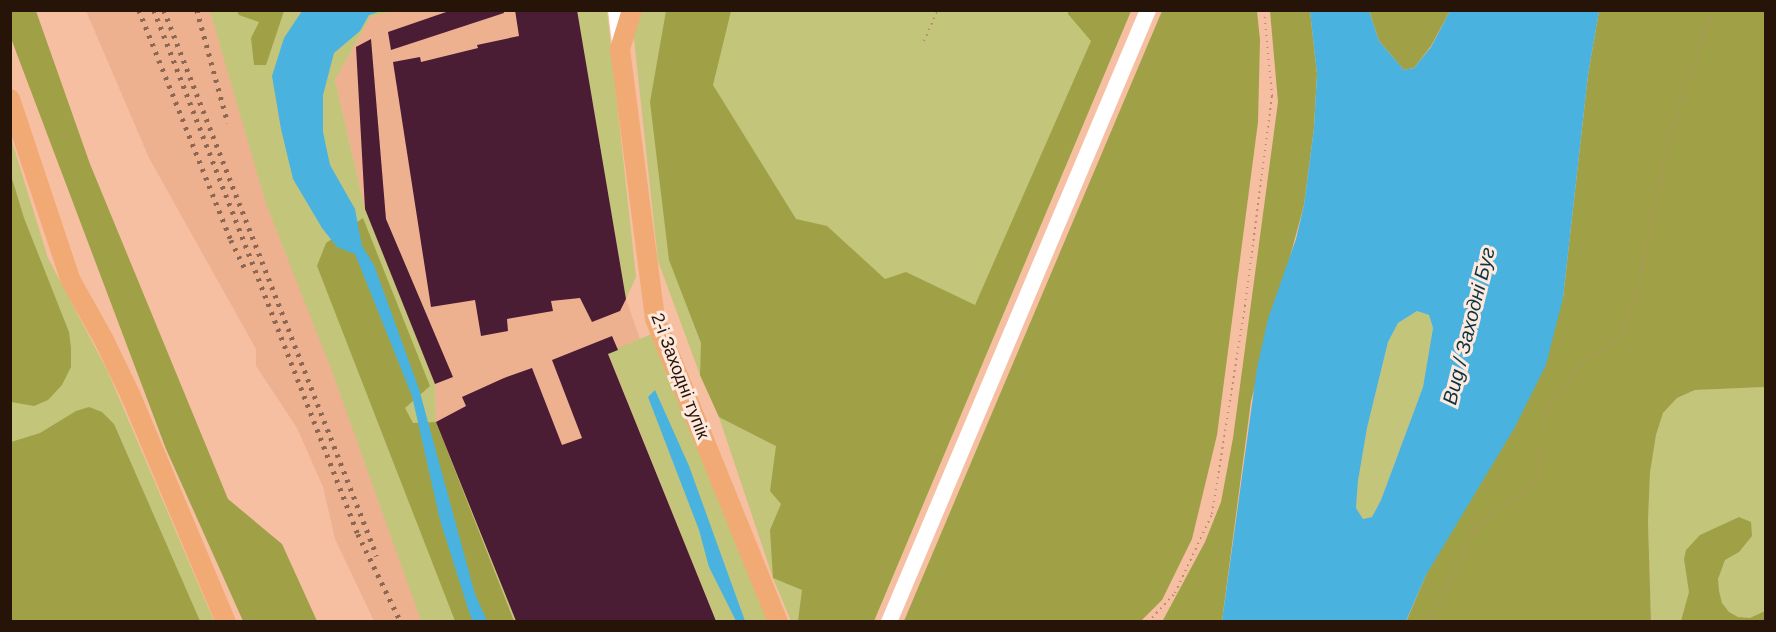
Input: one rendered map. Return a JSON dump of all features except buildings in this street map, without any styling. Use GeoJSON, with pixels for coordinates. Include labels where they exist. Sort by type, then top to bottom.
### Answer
{"type":"FeatureCollection","features":[{"type":"Feature","properties":{"kind":"main road"},"geometry":{"type":"LineString","coordinates":[[620,49],[632,10]]}},
{"type":"Feature","properties":{"kind":"main road","name":"2-і Заходні тупік"},"geometry":{"type":"LineString","coordinates":[[620,49],[655,319],[778,621]]}},
{"type":"Feature","properties":{"kind":"main road"},"geometry":{"type":"LineString","coordinates":[[10,99],[71,281],[100,332],[130,394],[226,621]]}},
{"type":"Feature","properties":{"kind":"street","name":"2-і Заходні тупік"},"geometry":{"type":"LineString","coordinates":[[616,10],[620,49]]}},
{"type":"Feature","properties":{"kind":"street"},"geometry":{"type":"LineString","coordinates":[[889,621],[1149,10]]}},
{"type":"Feature","properties":{"kind":"path"},"geometry":{"type":"LineString","coordinates":[[924,41],[938,10]]}},
{"type":"Feature","properties":{"kind":"path"},"geometry":{"type":"LineString","coordinates":[[1148,621],[1175,593],[1212,514],[1245,306],[1272,96],[1264,10]]}},
{"type":"Feature","properties":{"kind":"path"},"geometry":{"type":"LineString","coordinates":[[1429,621],[1475,529],[1491,514],[1525,493],[1535,479],[1541,461],[1545,413],[1554,398],[1583,363],[1613,343],[1623,331],[1635,301],[1668,137],[1712,10]]}},
{"type":"Feature","properties":{"kind":"shaded area"},"geometry":{"type":"Polygon","coordinates":[[[397,10],[577,11],[626,299],[640,339],[608,354],[716,621],[514,621],[436,422],[435,384],[365,209],[335,80],[371,16],[397,10]]]}},
{"type":"Feature","properties":{"kind":"shaded area"},"geometry":{"type":"Polygon","coordinates":[[[10,11],[36,11],[90,164],[228,499],[282,544],[317,621],[243,621],[166,449],[12,41],[10,11]]]}},
{"type":"Feature","properties":{"kind":"shaded area"},"geometry":{"type":"Polygon","coordinates":[[[86,11],[229,11],[451,621],[374,621],[335,539],[323,487],[297,428],[256,366],[256,349],[149,158],[86,11]]]}},
{"type":"Feature","properties":{"kind":"shaded area"},"geometry":{"type":"Polygon","coordinates":[[[237,11],[284,11],[266,65],[254,65],[251,38],[259,22],[239,15],[237,11]]]}},
{"type":"Feature","properties":{"kind":"shaded area"},"geometry":{"type":"Polygon","coordinates":[[[666,11],[731,11],[713,85],[796,219],[827,226],[885,279],[906,272],[975,305],[1091,41],[1068,14],[1068,11],[1131,11],[874,621],[798,621],[802,590],[773,578],[770,530],[781,504],[770,491],[776,446],[719,417],[700,375],[701,343],[669,260],[650,102],[666,11]]]}},
{"type":"Feature","properties":{"kind":"shaded area"},"geometry":{"type":"Polygon","coordinates":[[[1162,11],[1257,11],[1260,40],[1258,122],[1217,435],[1192,539],[1162,600],[1141,621],[904,621],[1162,11]]]}},
{"type":"Feature","properties":{"kind":"shaded area"},"geometry":{"type":"Polygon","coordinates":[[[1270,11],[1310,11],[1317,74],[1314,128],[1304,205],[1251,401],[1222,621],[1162,622],[1205,542],[1221,502],[1233,438],[1278,102],[1270,11]]]}},
{"type":"Feature","properties":{"kind":"shaded area"},"geometry":{"type":"Polygon","coordinates":[[[1369,11],[1450,11],[1431,46],[1414,68],[1404,70],[1379,41],[1369,11]]]}},
{"type":"Feature","properties":{"kind":"shaded area"},"geometry":{"type":"Polygon","coordinates":[[[1599,11],[1765,11],[1765,387],[1695,390],[1677,398],[1663,413],[1656,435],[1650,473],[1648,521],[1651,621],[1406,622],[1426,575],[1563,298],[1588,75],[1599,11]]]}},
{"type":"Feature","properties":{"kind":"shaded area"},"geometry":{"type":"Polygon","coordinates":[[[10,172],[24,218],[69,332],[71,348],[71,367],[62,385],[48,400],[34,406],[11,402],[10,172]]]}},
{"type":"Feature","properties":{"kind":"shaded area"},"geometry":{"type":"Polygon","coordinates":[[[363,218],[430,386],[405,408],[413,423],[436,422],[514,621],[455,621],[317,266],[326,243],[363,218]]]}},
{"type":"Feature","properties":{"kind":"shaded area"},"geometry":{"type":"Polygon","coordinates":[[[89,407],[102,412],[114,424],[200,621],[11,621],[11,442],[40,433],[76,411],[89,407]]]}},
{"type":"Feature","properties":{"kind":"shaded area"},"geometry":{"type":"Polygon","coordinates":[[[1739,517],[1751,522],[1752,536],[1739,552],[1725,560],[1718,579],[1722,603],[1729,612],[1738,617],[1750,618],[1765,611],[1765,621],[1681,621],[1689,592],[1684,559],[1686,550],[1700,535],[1739,517]]]}},
{"type":"Feature","properties":{"kind":"green space"},"geometry":{"type":"Polygon","coordinates":[[[210,11],[397,11],[371,16],[335,80],[365,209],[435,384],[436,422],[516,621],[421,621],[333,374],[266,204],[210,11]]]}},
{"type":"Feature","properties":{"kind":"green space"},"geometry":{"type":"Polygon","coordinates":[[[577,11],[607,11],[636,277],[626,299],[577,11]]]}},
{"type":"Feature","properties":{"kind":"green space"},"geometry":{"type":"Polygon","coordinates":[[[631,11],[1131,11],[874,621],[791,621],[773,578],[719,417],[700,375],[658,261],[631,11]]]}},
{"type":"Feature","properties":{"kind":"green space"},"geometry":{"type":"Polygon","coordinates":[[[10,135],[48,258],[108,372],[214,621],[11,621],[10,135]]]}},
{"type":"Feature","properties":{"kind":"green space"},"geometry":{"type":"Polygon","coordinates":[[[1417,311],[1429,315],[1433,328],[1423,387],[1381,500],[1372,517],[1363,519],[1356,508],[1358,481],[1367,428],[1388,342],[1398,323],[1417,311]]]}},
{"type":"Feature","properties":{"kind":"green space"},"geometry":{"type":"Polygon","coordinates":[[[652,334],[768,621],[717,622],[607,352],[652,334]]]}},
{"type":"Feature","properties":{"kind":"green space"},"geometry":{"type":"Polygon","coordinates":[[[1765,387],[1765,621],[1651,622],[1648,521],[1650,473],[1656,435],[1663,413],[1677,398],[1695,390],[1765,387]]]}},
{"type":"Feature","properties":{"kind":"water"},"geometry":{"type":"Polygon","coordinates":[[[302,11],[381,11],[369,15],[360,31],[334,53],[323,95],[323,132],[330,165],[355,209],[362,246],[374,265],[419,389],[475,594],[487,621],[473,621],[470,615],[440,520],[412,396],[355,254],[337,247],[322,228],[293,179],[272,76],[284,38],[302,11]]]}},
{"type":"Feature","properties":{"kind":"water","name":"Bug / Заходні Буг"},"geometry":{"type":"Polygon","coordinates":[[[1310,11],[1369,11],[1379,41],[1404,70],[1414,68],[1431,47],[1450,11],[1599,11],[1588,75],[1563,298],[1546,365],[1515,427],[1426,575],[1406,621],[1222,621],[1257,368],[1268,319],[1296,239],[1304,205],[1314,128],[1317,74],[1310,11]],[[1417,311],[1398,323],[1388,342],[1367,428],[1358,481],[1356,508],[1363,519],[1372,517],[1381,500],[1423,387],[1433,328],[1429,315],[1417,311]]]}},
{"type":"Feature","properties":{"kind":"water"},"geometry":{"type":"Polygon","coordinates":[[[655,390],[689,466],[745,621],[736,621],[709,567],[699,530],[648,397],[655,390]]]}},
{"type":"Feature","properties":{"kind":"railway"},"geometry":{"type":"LineString","coordinates":[[139,10],[231,240],[246,271]]}},
{"type":"Feature","properties":{"kind":"railway"},"geometry":{"type":"LineString","coordinates":[[154,10],[358,534],[401,622]]}},
{"type":"Feature","properties":{"kind":"railway"},"geometry":{"type":"LineString","coordinates":[[164,10],[377,556]]}},
{"type":"Feature","properties":{"kind":"railway"},"geometry":{"type":"LineString","coordinates":[[197,10],[228,123]]}}]}
